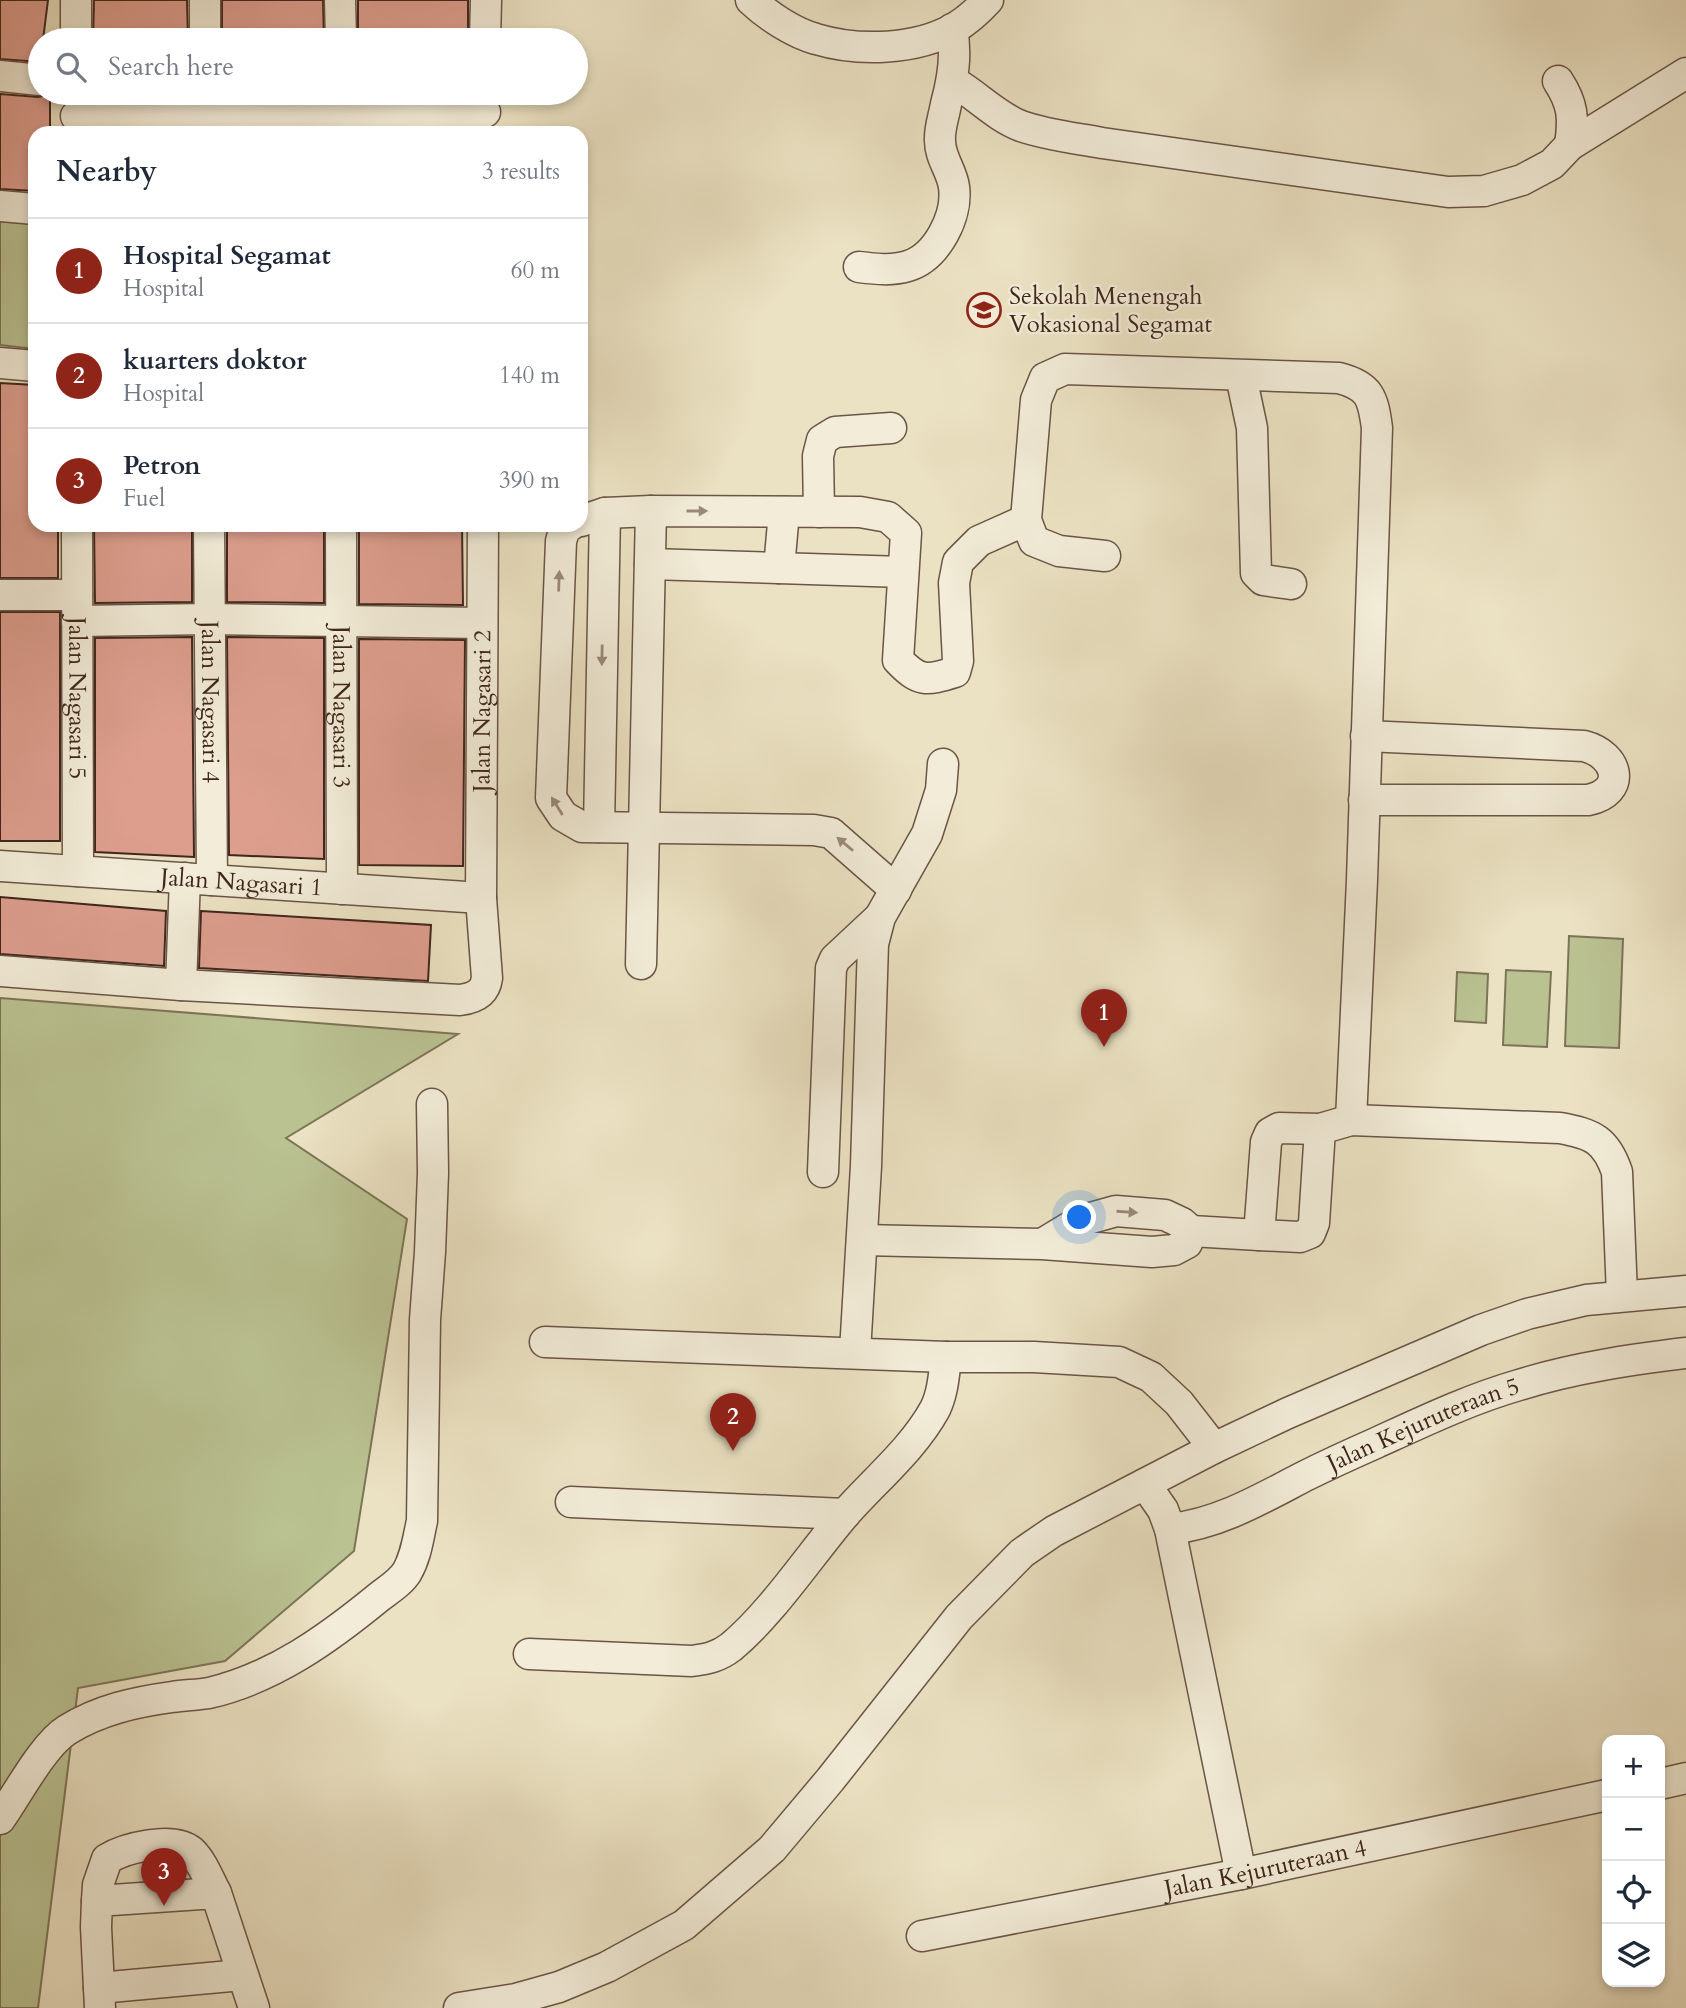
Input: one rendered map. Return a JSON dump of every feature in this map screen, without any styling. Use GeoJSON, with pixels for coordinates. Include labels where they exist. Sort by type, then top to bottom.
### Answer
{"type":"FeatureCollection","features":[{"type":"Feature","properties":{"kind":"street"},"geometry":{"type":"LineString","coordinates":[[76,0],[76,28]]}},
{"type":"Feature","properties":{"kind":"street"},"geometry":{"type":"LineString","coordinates":[[205,0],[205,28]]}},
{"type":"Feature","properties":{"kind":"street"},"geometry":{"type":"LineString","coordinates":[[340,0],[341,28]]}},
{"type":"Feature","properties":{"kind":"street"},"geometry":{"type":"LineString","coordinates":[[485,28],[486,0]]}},
{"type":"Feature","properties":{"kind":"street"},"geometry":{"type":"LineString","coordinates":[[751,0],[782,22],[814,39],[849,46],[915,43],[952,29],[971,18],[988,0]]}},
{"type":"Feature","properties":{"kind":"street"},"geometry":{"type":"LineString","coordinates":[[859,267],[909,266],[931,250],[943,235],[954,207],[953,178],[941,154],[939,140],[952,81],[955,44],[952,29]]}},
{"type":"Feature","properties":{"kind":"street"},"geometry":{"type":"LineString","coordinates":[[952,81],[1021,125],[1052,134],[1448,192],[1484,191],[1522,180],[1552,164],[1570,145],[1686,73]]}},
{"type":"Feature","properties":{"kind":"street"},"geometry":{"type":"LineString","coordinates":[[0,76],[28,79]]}},
{"type":"Feature","properties":{"kind":"street"},"geometry":{"type":"LineString","coordinates":[[1558,80],[1569,98],[1573,121],[1570,145]]}},
{"type":"Feature","properties":{"kind":"street"},"geometry":{"type":"LineString","coordinates":[[76,114],[485,112]]}},
{"type":"Feature","properties":{"kind":"street"},"geometry":{"type":"LineString","coordinates":[[0,206],[28,208]]}},
{"type":"Feature","properties":{"kind":"street"},"geometry":{"type":"LineString","coordinates":[[0,363],[28,365]]}},
{"type":"Feature","properties":{"kind":"street"},"geometry":{"type":"LineString","coordinates":[[1105,556],[1059,551],[1034,541],[1026,520],[1036,400],[1045,378],[1065,369],[1339,378],[1356,382],[1369,394],[1377,428],[1352,1120]]}},
{"type":"Feature","properties":{"kind":"street"},"geometry":{"type":"LineString","coordinates":[[1241,376],[1252,428],[1256,573],[1263,580],[1291,584]]}},
{"type":"Feature","properties":{"kind":"street"},"geometry":{"type":"LineString","coordinates":[[819,512],[818,456],[822,440],[835,432],[891,428]]}},
{"type":"Feature","properties":{"kind":"street"},"geometry":{"type":"LineString","coordinates":[[599,827],[593,517],[651,511],[860,512],[888,517],[906,533],[898,660],[913,676],[930,680],[955,672],[958,661],[954,583],[958,562],[979,541],[1026,520]]}},
{"type":"Feature","properties":{"kind":"street"},"geometry":{"type":"LineString","coordinates":[[641,964],[651,511]]}},
{"type":"Feature","properties":{"kind":"street"},"geometry":{"type":"LineString","coordinates":[[779,568],[784,512]]}},
{"type":"Feature","properties":{"kind":"street","name":"Jalan Nagasari 5"},"geometry":{"type":"LineString","coordinates":[[77,532],[78,871]]}},
{"type":"Feature","properties":{"kind":"street","name":"Jalan Nagasari 4"},"geometry":{"type":"LineString","coordinates":[[181,985],[198,879],[210,619],[209,532]]}},
{"type":"Feature","properties":{"kind":"street","name":"Jalan Nagasari 3"},"geometry":{"type":"LineString","coordinates":[[341,532],[342,889]]}},
{"type":"Feature","properties":{"kind":"street","name":"Jalan Nagasari 2"},"geometry":{"type":"LineString","coordinates":[[181,985],[460,1000],[470,999],[486,987],[481,898],[483,532]]}},
{"type":"Feature","properties":{"kind":"street"},"geometry":{"type":"LineString","coordinates":[[564,532],[561,541],[551,797],[563,816],[582,827],[814,830],[831,833],[896,890]]}},
{"type":"Feature","properties":{"kind":"street"},"geometry":{"type":"LineString","coordinates":[[650,565],[903,572]]}},
{"type":"Feature","properties":{"kind":"street"},"geometry":{"type":"LineString","coordinates":[[0,596],[77,608],[210,619],[482,624]]}},
{"type":"Feature","properties":{"kind":"street"},"geometry":{"type":"LineString","coordinates":[[1364,800],[1588,800],[1605,794],[1613,782],[1614,773],[1607,756],[1594,748],[1584,746],[1366,736]]}},
{"type":"Feature","properties":{"kind":"street"},"geometry":{"type":"LineString","coordinates":[[855,1352],[873,944],[880,917],[927,834],[941,790],[943,764]]}},
{"type":"Feature","properties":{"kind":"street","name":"Jalan Nagasari 1"},"geometry":{"type":"LineString","coordinates":[[0,866],[481,898]]}},
{"type":"Feature","properties":{"kind":"street"},"geometry":{"type":"LineString","coordinates":[[823,1172],[831,968],[835,959],[880,917]]}},
{"type":"Feature","properties":{"kind":"street"},"geometry":{"type":"LineString","coordinates":[[0,971],[181,985]]}},
{"type":"Feature","properties":{"kind":"street"},"geometry":{"type":"LineString","coordinates":[[0,1819],[43,1754],[64,1731],[105,1710],[208,1693],[248,1681],[282,1665],[322,1640],[406,1575],[416,1552],[422,1521],[425,1320],[433,1172],[432,1104]]}},
{"type":"Feature","properties":{"kind":"street"},"geometry":{"type":"LineString","coordinates":[[1259,1235],[1266,1142],[1270,1133],[1279,1128],[1320,1129],[1352,1120],[1560,1128],[1586,1133],[1601,1142],[1611,1155],[1617,1172],[1622,1295]]}},
{"type":"Feature","properties":{"kind":"street"},"geometry":{"type":"LineString","coordinates":[[862,1240],[1042,1244],[1080,1221],[1116,1211],[1165,1215],[1192,1231],[1300,1237],[1310,1233],[1314,1223],[1320,1129]]}},
{"type":"Feature","properties":{"kind":"street"},"geometry":{"type":"LineString","coordinates":[[458,2008],[559,1987],[607,1967],[684,1924],[772,1849],[914,1672],[993,1580],[1021,1553],[1054,1531],[1214,1448],[1362,1379],[1481,1330],[1527,1314],[1586,1300],[1686,1291]]}},
{"type":"Feature","properties":{"kind":"street"},"geometry":{"type":"LineString","coordinates":[[545,1342],[946,1357],[1095,1359],[1119,1362],[1151,1377],[1179,1403],[1214,1448]]}},
{"type":"Feature","properties":{"kind":"street","name":"Jalan Kejuruteraan 5"},"geometry":{"type":"LineString","coordinates":[[1170,1529],[1206,1522],[1246,1506],[1378,1442],[1517,1385],[1593,1367],[1686,1353]]}},
{"type":"Feature","properties":{"kind":"street"},"geometry":{"type":"LineString","coordinates":[[529,1654],[666,1662],[714,1658],[741,1638],[845,1514],[897,1458],[936,1408],[944,1381],[946,1357]]}},
{"type":"Feature","properties":{"kind":"street"},"geometry":{"type":"LineString","coordinates":[[1145,1484],[1163,1510],[1170,1529],[1241,1874]]}},
{"type":"Feature","properties":{"kind":"street"},"geometry":{"type":"LineString","coordinates":[[571,1502],[845,1514]]}},
{"type":"Feature","properties":{"kind":"street"},"geometry":{"type":"LineString","coordinates":[[1665,1783],[1686,1778]]}},
{"type":"Feature","properties":{"kind":"street","name":"Jalan Kejuruteraan 4"},"geometry":{"type":"LineString","coordinates":[[922,1936],[1241,1874],[1602,1796]]}},
{"type":"Feature","properties":{"kind":"street"},"geometry":{"type":"LineString","coordinates":[[242,1975],[99,1998],[97,1901],[98,1885],[107,1859],[128,1850],[160,1845],[178,1845],[191,1851],[216,1894],[254,2008]]}},
{"type":"Feature","properties":{"kind":"street"},"geometry":{"type":"LineString","coordinates":[[97,1901],[216,1894]]}},
{"type":"Feature","properties":{"kind":"green space"},"geometry":{"type":"Polygon","coordinates":[[[0,219],[28,222],[28,348],[0,345],[0,219]]]}},
{"type":"Feature","properties":{"kind":"green space"},"geometry":{"type":"Polygon","coordinates":[[[1569,936],[1623,939],[1619,1048],[1565,1046],[1569,936]]]}},
{"type":"Feature","properties":{"kind":"green space"},"geometry":{"type":"Polygon","coordinates":[[[1506,970],[1551,972],[1547,1047],[1503,1045],[1506,970]]]}},
{"type":"Feature","properties":{"kind":"green space"},"geometry":{"type":"Polygon","coordinates":[[[1457,972],[1488,974],[1486,1023],[1455,1021],[1457,972]]]}},
{"type":"Feature","properties":{"kind":"green space"},"geometry":{"type":"Polygon","coordinates":[[[0,998],[458,1034],[286,1138],[407,1219],[354,1551],[225,1661],[78,1688],[38,2008],[0,2008],[0,998]]]}},
{"type":"Feature","properties":{"kind":"building"},"geometry":{"type":"Polygon","coordinates":[[[0,0],[48,0],[44,28],[28,28],[28,61],[0,59],[0,0]]]}},
{"type":"Feature","properties":{"kind":"building"},"geometry":{"type":"Polygon","coordinates":[[[94,0],[187,0],[188,28],[93,28],[94,0]]]}},
{"type":"Feature","properties":{"kind":"building"},"geometry":{"type":"Polygon","coordinates":[[[222,0],[323,0],[324,28],[222,28],[222,0]]]}},
{"type":"Feature","properties":{"kind":"building"},"geometry":{"type":"Polygon","coordinates":[[[358,0],[468,0],[468,28],[358,28],[358,0]]]}},
{"type":"Feature","properties":{"kind":"building"},"geometry":{"type":"Polygon","coordinates":[[[0,94],[28,96],[28,105],[50,105],[50,126],[28,126],[28,191],[0,189],[0,94]]]}},
{"type":"Feature","properties":{"kind":"building"},"geometry":{"type":"Polygon","coordinates":[[[0,383],[28,385],[28,532],[58,532],[58,578],[0,578],[0,383]]]}},
{"type":"Feature","properties":{"kind":"building"},"geometry":{"type":"Polygon","coordinates":[[[94,532],[192,532],[192,602],[95,603],[94,532]]]}},
{"type":"Feature","properties":{"kind":"building"},"geometry":{"type":"Polygon","coordinates":[[[227,532],[324,532],[324,603],[227,602],[227,532]]]}},
{"type":"Feature","properties":{"kind":"building"},"geometry":{"type":"Polygon","coordinates":[[[359,532],[462,532],[463,605],[359,604],[359,532]]]}},
{"type":"Feature","properties":{"kind":"building"},"geometry":{"type":"Polygon","coordinates":[[[0,612],[60,612],[60,841],[0,841],[0,612]]]}},
{"type":"Feature","properties":{"kind":"building"},"geometry":{"type":"Polygon","coordinates":[[[192,637],[194,857],[95,852],[95,638],[192,637]]]}},
{"type":"Feature","properties":{"kind":"building"},"geometry":{"type":"Polygon","coordinates":[[[227,637],[324,638],[324,859],[229,855],[227,637]]]}},
{"type":"Feature","properties":{"kind":"building"},"geometry":{"type":"Polygon","coordinates":[[[359,639],[465,640],[463,866],[359,865],[359,639]]]}},
{"type":"Feature","properties":{"kind":"building"},"geometry":{"type":"Polygon","coordinates":[[[0,897],[166,911],[164,966],[0,954],[0,897]]]}},
{"type":"Feature","properties":{"kind":"building"},"geometry":{"type":"Polygon","coordinates":[[[201,911],[431,925],[428,981],[199,968],[201,911]]]}},
{"type":"Feature","properties":{"kind":"place","name":"Sekolah Menengah Vokasional Segamat"},"geometry":{"type":"Point","coordinates":[984,310]}},
{"type":"Feature","properties":{"kind":"place","name":"Hospital Segamat"},"geometry":{"type":"Point","coordinates":[1104,1047]}},
{"type":"Feature","properties":{"kind":"place","name":"kuarters doktor"},"geometry":{"type":"Point","coordinates":[733,1451]}},
{"type":"Feature","properties":{"kind":"place","name":"Petron"},"geometry":{"type":"Point","coordinates":[164,1906]}}]}
